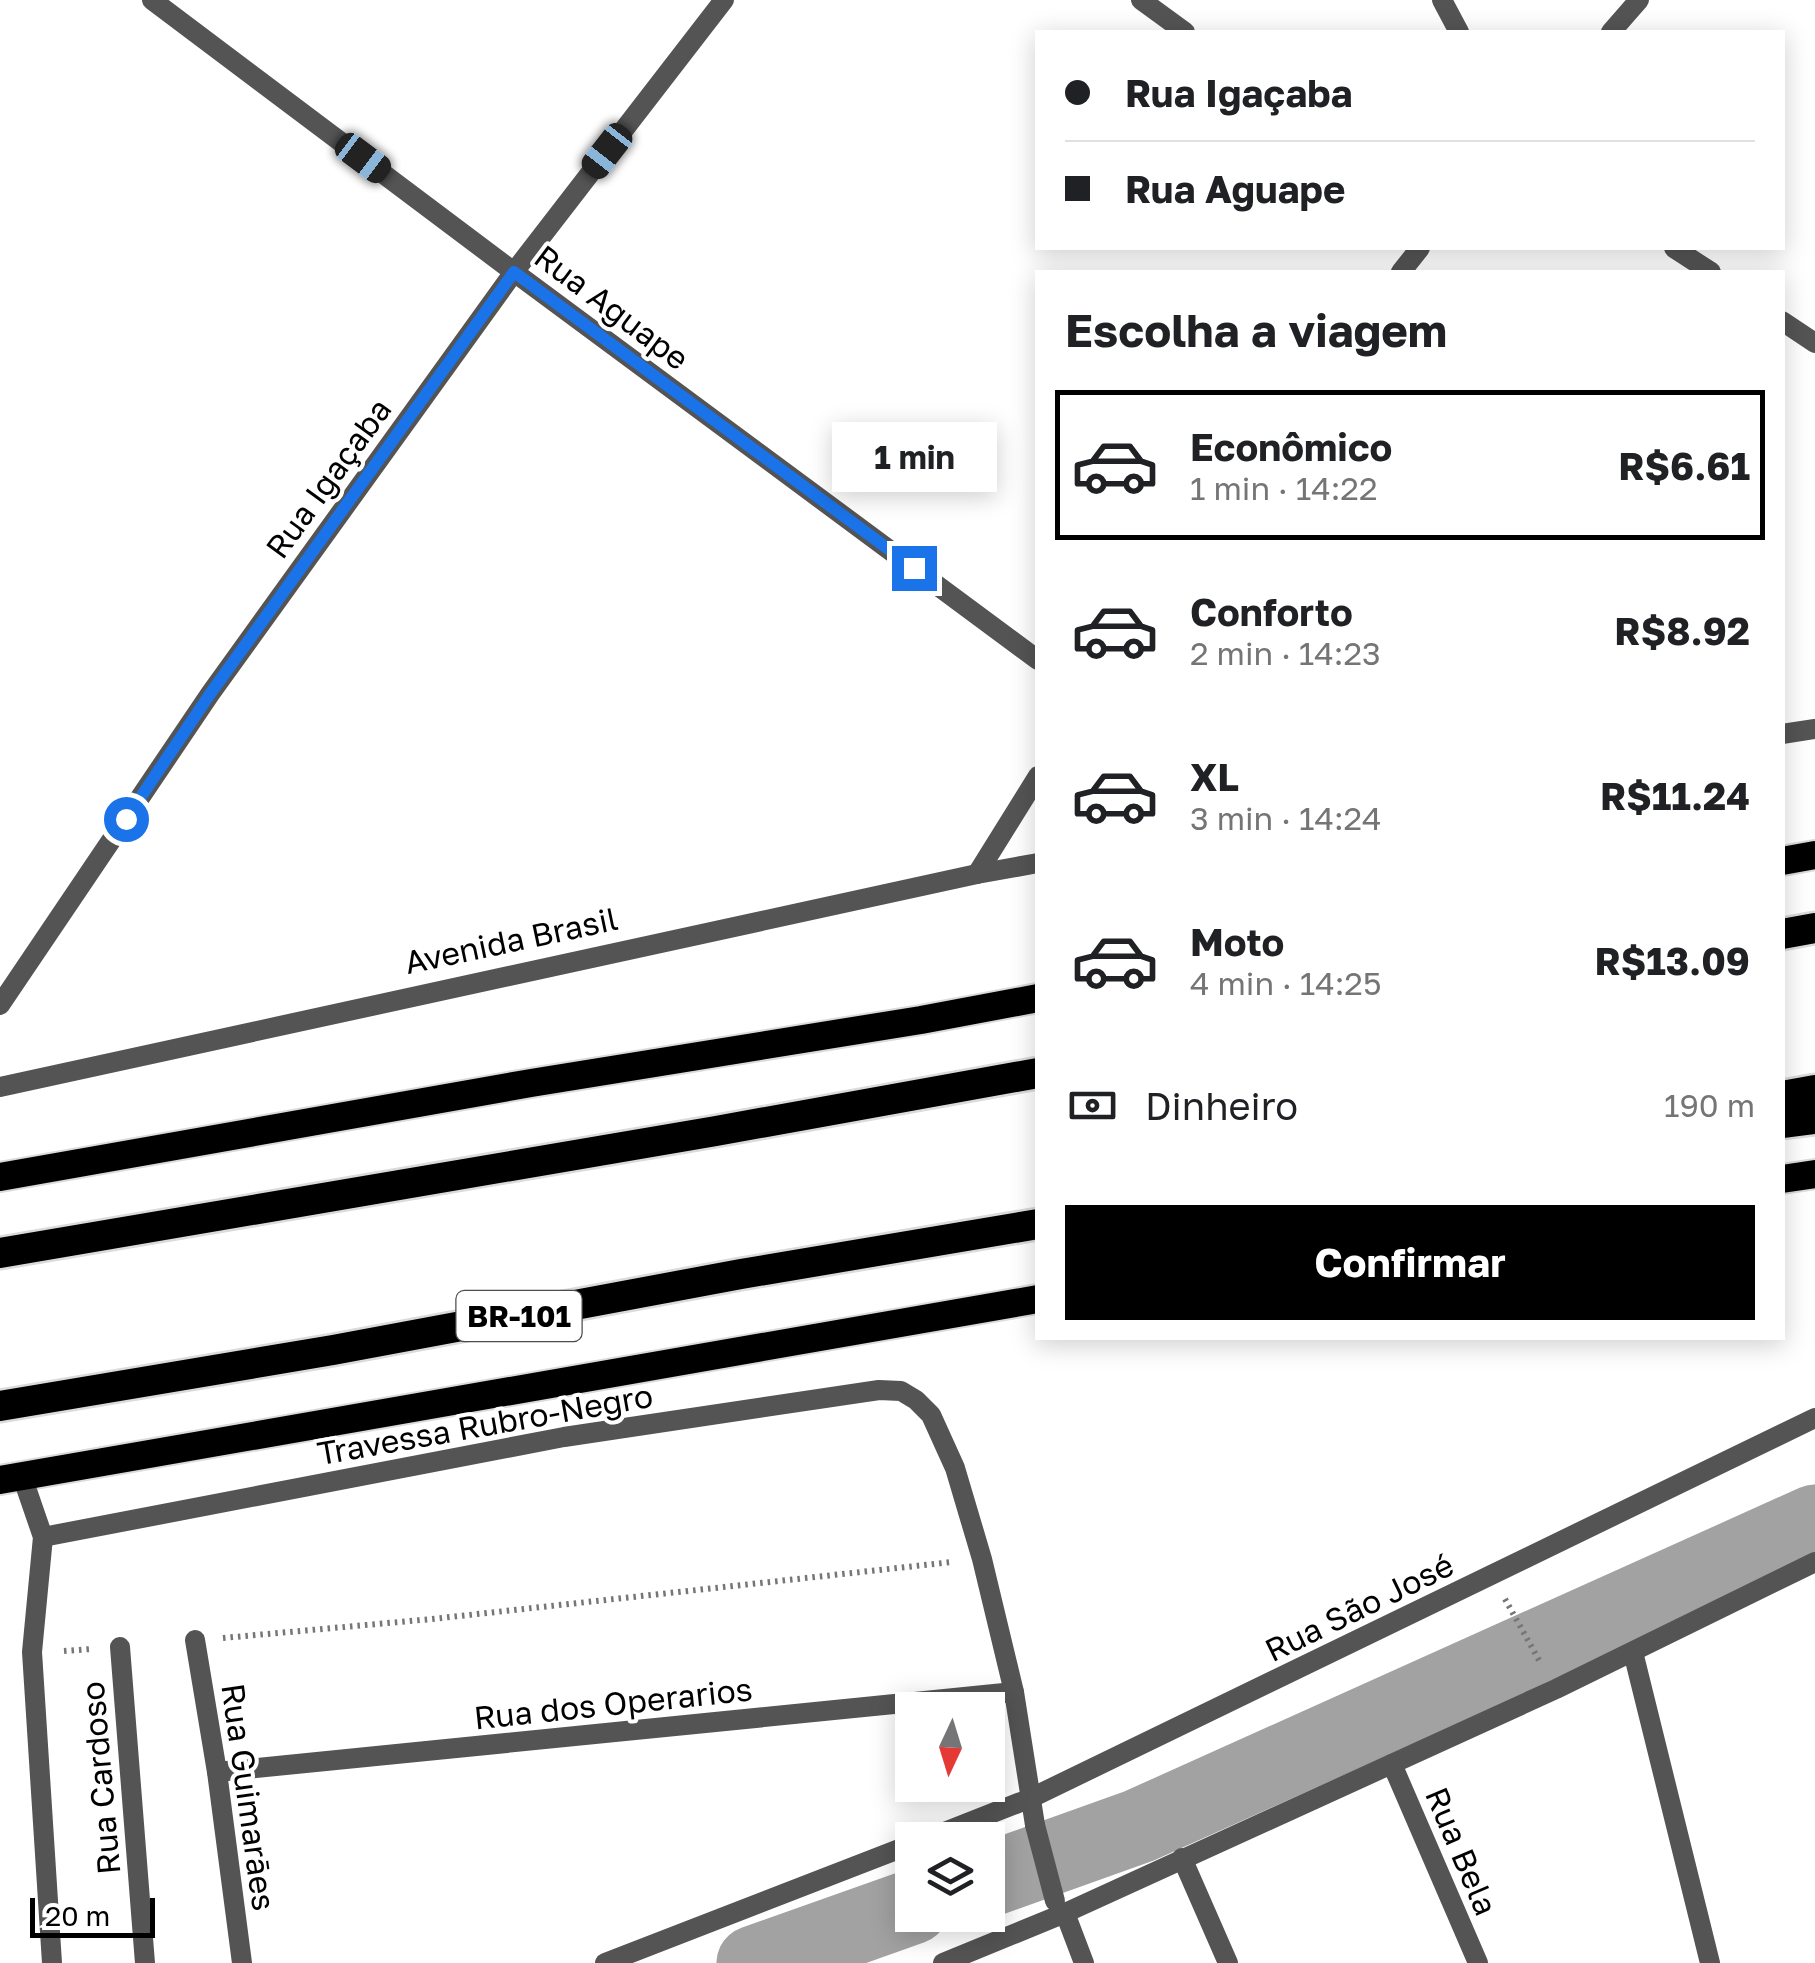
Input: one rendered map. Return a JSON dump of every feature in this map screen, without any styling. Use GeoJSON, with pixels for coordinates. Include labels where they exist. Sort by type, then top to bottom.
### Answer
{"type":"FeatureCollection","features":[{"type":"Feature","properties":{"kind":"highway"},"geometry":{"type":"LineString","coordinates":[[1785,860],[1815,855]]}},
{"type":"Feature","properties":{"kind":"highway"},"geometry":{"type":"LineString","coordinates":[[1785,933],[1815,928]]}},
{"type":"Feature","properties":{"kind":"highway"},"geometry":{"type":"LineString","coordinates":[[0,1177],[531,1082],[1035,999]]}},
{"type":"Feature","properties":{"kind":"highway"},"geometry":{"type":"LineString","coordinates":[[0,1253],[1035,1074]]}},
{"type":"Feature","properties":{"kind":"highway"},"geometry":{"type":"LineString","coordinates":[[1785,1095],[1815,1090]]}},
{"type":"Feature","properties":{"kind":"highway"},"geometry":{"type":"LineString","coordinates":[[1785,1123],[1815,1119]]}},
{"type":"Feature","properties":{"kind":"highway"},"geometry":{"type":"LineString","coordinates":[[1785,1179],[1815,1174]]}},
{"type":"Feature","properties":{"kind":"highway","name":"BR-101"},"geometry":{"type":"LineString","coordinates":[[0,1406],[1035,1225]]}},
{"type":"Feature","properties":{"kind":"highway"},"geometry":{"type":"LineString","coordinates":[[11,1478],[1035,1300]]}},
{"type":"Feature","properties":{"kind":"street","name":"Rua Aguape"},"geometry":{"type":"LineString","coordinates":[[152,0],[1035,658]]}},
{"type":"Feature","properties":{"kind":"street","name":"Rua Igaçaba"},"geometry":{"type":"LineString","coordinates":[[0,1005],[210,694],[514,272],[724,0]]}},
{"type":"Feature","properties":{"kind":"street"},"geometry":{"type":"LineString","coordinates":[[1140,0],[1182,30]]}},
{"type":"Feature","properties":{"kind":"street"},"geometry":{"type":"LineString","coordinates":[[1442,0],[1458,30]]}},
{"type":"Feature","properties":{"kind":"street"},"geometry":{"type":"LineString","coordinates":[[1613,30],[1638,0]]}},
{"type":"Feature","properties":{"kind":"street"},"geometry":{"type":"LineString","coordinates":[[1403,270],[1418,250]]}},
{"type":"Feature","properties":{"kind":"street"},"geometry":{"type":"LineString","coordinates":[[1677,250],[1708,270]]}},
{"type":"Feature","properties":{"kind":"street"},"geometry":{"type":"LineString","coordinates":[[1785,323],[1815,343]]}},
{"type":"Feature","properties":{"kind":"street"},"geometry":{"type":"LineString","coordinates":[[1785,734],[1815,729]]}},
{"type":"Feature","properties":{"kind":"street"},"geometry":{"type":"LineString","coordinates":[[977,874],[1035,781]]}},
{"type":"Feature","properties":{"kind":"street","name":"Avenida Brasil"},"geometry":{"type":"LineString","coordinates":[[0,1087],[1035,864]]}},
{"type":"Feature","properties":{"kind":"street","name":"Travessa Rubro-Negro"},"geometry":{"type":"LineString","coordinates":[[43,1537],[564,1437],[879,1390],[901,1391],[931,1415],[955,1468],[982,1559]]}},
{"type":"Feature","properties":{"kind":"street","name":"Rua São José"},"geometry":{"type":"LineString","coordinates":[[970,1822],[1031,1798],[1815,1418]]}},
{"type":"Feature","properties":{"kind":"street"},"geometry":{"type":"LineString","coordinates":[[11,1478],[43,1537],[32,1652],[52,1963]]}},
{"type":"Feature","properties":{"kind":"street"},"geometry":{"type":"LineString","coordinates":[[982,1559],[1014,1692],[1035,1825],[1060,1907],[1084,1963]]}},
{"type":"Feature","properties":{"kind":"street"},"geometry":{"type":"LineString","coordinates":[[942,1963],[1060,1907],[1182,1858],[1392,1764],[1815,1562]]}},
{"type":"Feature","properties":{"kind":"street","name":"Rua Guimarāes"},"geometry":{"type":"LineString","coordinates":[[195,1640],[242,1963]]}},
{"type":"Feature","properties":{"kind":"street","name":"Rua Cardoso"},"geometry":{"type":"LineString","coordinates":[[120,1647],[145,1963]]}},
{"type":"Feature","properties":{"kind":"street"},"geometry":{"type":"LineString","coordinates":[[1633,1652],[1710,1963]]}},
{"type":"Feature","properties":{"kind":"street","name":"Rua dos Operarios"},"geometry":{"type":"LineString","coordinates":[[217,1772],[1014,1692]]}},
{"type":"Feature","properties":{"kind":"street","name":"Rua Bela"},"geometry":{"type":"LineString","coordinates":[[1392,1764],[1478,1963]]}},
{"type":"Feature","properties":{"kind":"street"},"geometry":{"type":"LineString","coordinates":[[606,1963],[895,1851]]}},
{"type":"Feature","properties":{"kind":"street"},"geometry":{"type":"LineString","coordinates":[[1182,1858],[1228,1963]]}},
{"type":"Feature","properties":{"kind":"path"},"geometry":{"type":"LineString","coordinates":[[195,1640],[432,1620],[982,1559]]}},
{"type":"Feature","properties":{"kind":"path"},"geometry":{"type":"LineString","coordinates":[[1502,1596],[1545,1671]]}},
{"type":"Feature","properties":{"kind":"path"},"geometry":{"type":"LineString","coordinates":[[32,1652],[120,1647]]}},
{"type":"Feature","properties":{"kind":"waterway"},"geometry":{"type":"LineString","coordinates":[[1005,1874],[1139,1826],[1815,1522]]}},
{"type":"Feature","properties":{"kind":"waterway"},"geometry":{"type":"LineString","coordinates":[[754,1963],[895,1913]]}},
{"type":"Feature","properties":{"kind":"route"},"geometry":{"type":"LineString","coordinates":[[126,819],[210,694],[514,272],[914,568]]}}]}
